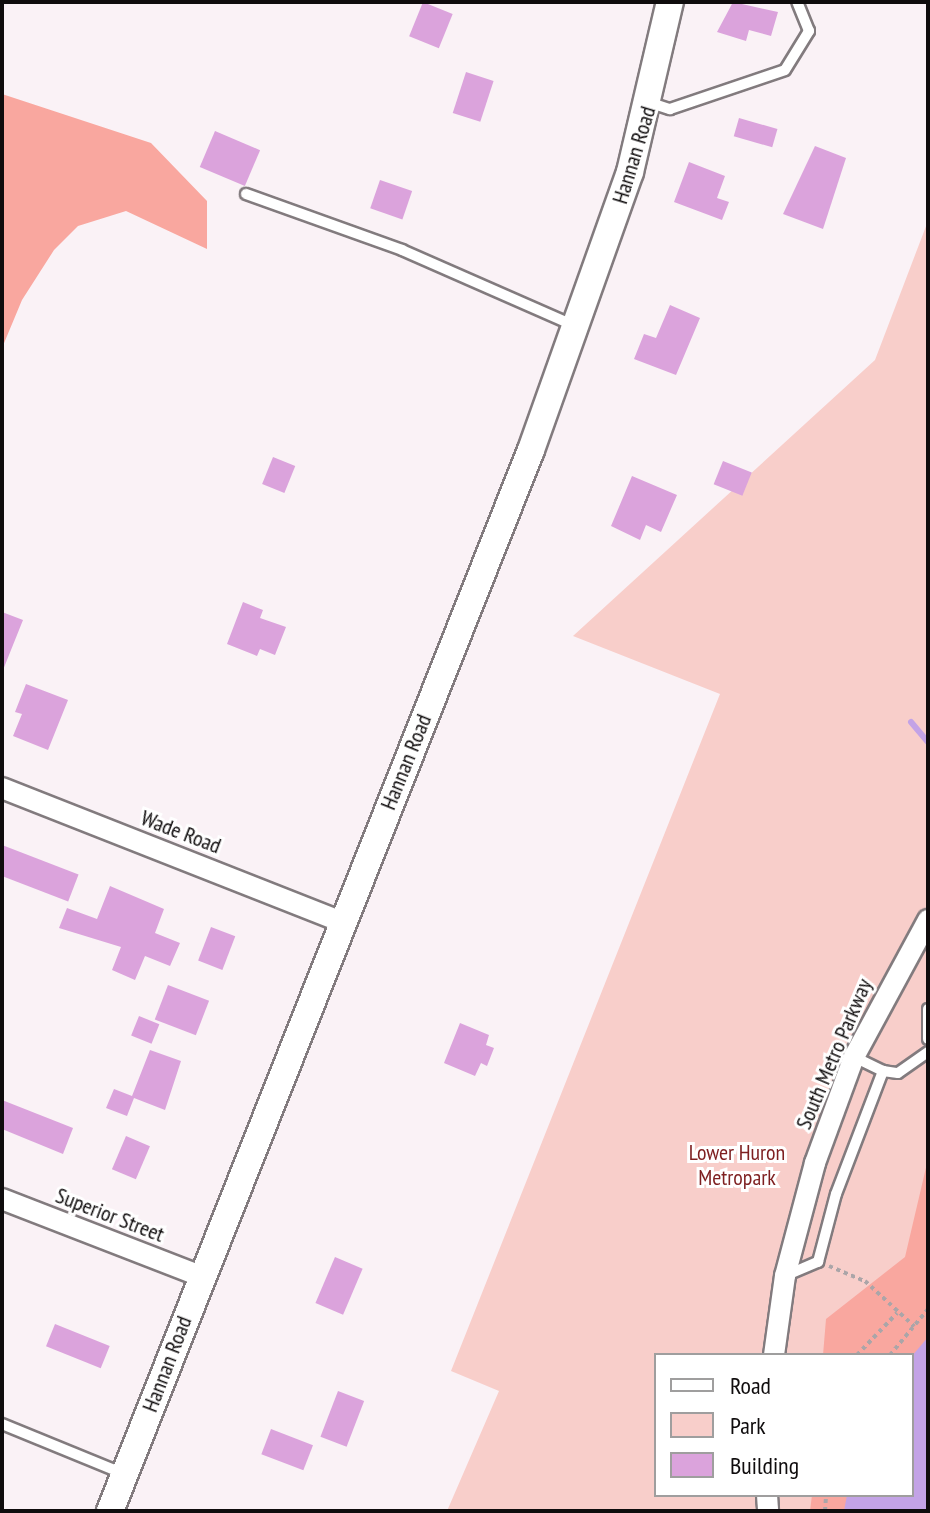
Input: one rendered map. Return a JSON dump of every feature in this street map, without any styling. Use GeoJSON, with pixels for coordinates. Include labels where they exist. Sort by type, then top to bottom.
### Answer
{"type":"FeatureCollection","features":[{"type":"Feature","properties":{"kind":"street","name":"Hannan Road"},"geometry":{"type":"LineString","coordinates":[[110,1511],[577,327],[651,103],[670,2]]}},
{"type":"Feature","properties":{"kind":"street","name":"Wade Road"},"geometry":{"type":"LineString","coordinates":[[2,788],[342,922]]}},
{"type":"Feature","properties":{"kind":"street","name":"South Metro Parkway"},"geometry":{"type":"LineString","coordinates":[[774,1353],[785,1276],[815,1163],[854,1057],[928,920]]}},
{"type":"Feature","properties":{"kind":"street","name":"Superior Street"},"geometry":{"type":"LineString","coordinates":[[2,1199],[201,1276]]}},
{"type":"Feature","properties":{"kind":"lane"},"geometry":{"type":"LineString","coordinates":[[651,103],[670,109],[785,70],[809,31],[797,2]]}},
{"type":"Feature","properties":{"kind":"lane"},"geometry":{"type":"LineString","coordinates":[[246,194],[402,250],[577,327]]}},
{"type":"Feature","properties":{"kind":"lane"},"geometry":{"type":"LineString","coordinates":[[928,1009],[928,1039]]}},
{"type":"Feature","properties":{"kind":"lane"},"geometry":{"type":"LineString","coordinates":[[854,1057],[883,1071],[898,1073],[928,1052]]}},
{"type":"Feature","properties":{"kind":"lane"},"geometry":{"type":"LineString","coordinates":[[785,1276],[818,1262],[840,1181],[883,1071]]}},
{"type":"Feature","properties":{"kind":"lane"},"geometry":{"type":"LineString","coordinates":[[2,1424],[124,1474]]}},
{"type":"Feature","properties":{"kind":"path"},"geometry":{"type":"LineString","coordinates":[[818,1262],[865,1281],[914,1326]]}},
{"type":"Feature","properties":{"kind":"path"},"geometry":{"type":"LineString","coordinates":[[892,1353],[928,1309]]}},
{"type":"Feature","properties":{"kind":"path"},"geometry":{"type":"LineString","coordinates":[[859,1353],[897,1313]]}},
{"type":"Feature","properties":{"kind":"green space","name":"Lower Huron Metropark"},"geometry":{"type":"Polygon","coordinates":[[[928,221],[928,1511],[447,1511],[499,1391],[451,1371],[720,694],[573,636],[875,360],[928,221]]]}},
{"type":"Feature","properties":{"kind":"shaded area"},"geometry":{"type":"Polygon","coordinates":[[[2,94],[151,143],[207,201],[207,249],[126,211],[78,226],[54,250],[22,300],[2,348],[2,94]]]}},
{"type":"Feature","properties":{"kind":"shaded area"},"geometry":{"type":"Polygon","coordinates":[[[928,1159],[928,1511],[810,1511],[812,1497],[914,1497],[914,1353],[823,1353],[826,1319],[905,1257],[928,1159]]]}},
{"type":"Feature","properties":{"kind":"shaded area"},"geometry":{"type":"Polygon","coordinates":[[[928,1337],[928,1511],[844,1511],[847,1497],[914,1497],[914,1354],[928,1337]]]}},
{"type":"Feature","properties":{"kind":"building"},"geometry":{"type":"Polygon","coordinates":[[[423,2],[453,14],[439,48],[409,36],[423,2]]]}},
{"type":"Feature","properties":{"kind":"building"},"geometry":{"type":"Polygon","coordinates":[[[733,2],[778,12],[771,36],[749,30],[746,41],[717,32],[733,2]]]}},
{"type":"Feature","properties":{"kind":"building"},"geometry":{"type":"Polygon","coordinates":[[[466,72],[494,81],[480,122],[453,113],[466,72]]]}},
{"type":"Feature","properties":{"kind":"building"},"geometry":{"type":"Polygon","coordinates":[[[739,118],[777,129],[772,147],[734,136],[739,118]]]}},
{"type":"Feature","properties":{"kind":"building"},"geometry":{"type":"Polygon","coordinates":[[[215,131],[260,150],[245,186],[200,167],[215,131]]]}},
{"type":"Feature","properties":{"kind":"building"},"geometry":{"type":"Polygon","coordinates":[[[815,146],[846,158],[823,229],[783,214],[815,146]]]}},
{"type":"Feature","properties":{"kind":"building"},"geometry":{"type":"Polygon","coordinates":[[[689,162],[725,176],[717,198],[729,202],[722,220],[674,202],[689,162]]]}},
{"type":"Feature","properties":{"kind":"building"},"geometry":{"type":"Polygon","coordinates":[[[380,180],[412,191],[402,219],[370,208],[380,180]]]}},
{"type":"Feature","properties":{"kind":"building"},"geometry":{"type":"Polygon","coordinates":[[[670,305],[700,318],[676,375],[634,359],[644,334],[656,338],[670,305]]]}},
{"type":"Feature","properties":{"kind":"building"},"geometry":{"type":"Polygon","coordinates":[[[273,457],[295,466],[284,493],[262,484],[273,457]]]}},
{"type":"Feature","properties":{"kind":"building"},"geometry":{"type":"Polygon","coordinates":[[[723,461],[752,473],[742,496],[714,484],[723,461]]]}},
{"type":"Feature","properties":{"kind":"building"},"geometry":{"type":"Polygon","coordinates":[[[632,476],[677,495],[661,532],[646,525],[640,540],[611,526],[632,476]]]}},
{"type":"Feature","properties":{"kind":"building"},"geometry":{"type":"Polygon","coordinates":[[[243,602],[263,610],[260,618],[286,627],[275,655],[260,649],[257,656],[227,644],[243,602]]]}},
{"type":"Feature","properties":{"kind":"building"},"geometry":{"type":"Polygon","coordinates":[[[2,612],[23,620],[3,670],[2,670],[2,612]]]}},
{"type":"Feature","properties":{"kind":"building"},"geometry":{"type":"Polygon","coordinates":[[[26,684],[68,700],[48,750],[13,736],[22,714],[15,712],[26,684]]]}},
{"type":"Feature","properties":{"kind":"building"},"geometry":{"type":"Polygon","coordinates":[[[2,845],[79,874],[68,901],[2,876],[2,845]]]}},
{"type":"Feature","properties":{"kind":"building"},"geometry":{"type":"Polygon","coordinates":[[[110,886],[164,909],[155,933],[180,943],[170,966],[145,956],[135,980],[112,970],[121,947],[59,928],[67,908],[97,919],[110,886]]]}},
{"type":"Feature","properties":{"kind":"building"},"geometry":{"type":"Polygon","coordinates":[[[211,927],[235,936],[222,970],[198,961],[211,927]]]}},
{"type":"Feature","properties":{"kind":"building"},"geometry":{"type":"Polygon","coordinates":[[[168,985],[209,1001],[196,1035],[155,1020],[168,985]]]}},
{"type":"Feature","properties":{"kind":"building"},"geometry":{"type":"Polygon","coordinates":[[[139,1016],[159,1024],[152,1044],[131,1035],[139,1016]]]}},
{"type":"Feature","properties":{"kind":"building"},"geometry":{"type":"Polygon","coordinates":[[[460,1023],[489,1035],[486,1045],[494,1048],[487,1066],[481,1063],[475,1076],[444,1063],[460,1023]]]}},
{"type":"Feature","properties":{"kind":"building"},"geometry":{"type":"Polygon","coordinates":[[[150,1050],[181,1061],[165,1110],[134,1098],[127,1116],[106,1108],[114,1089],[132,1096],[150,1050]]]}},
{"type":"Feature","properties":{"kind":"building"},"geometry":{"type":"Polygon","coordinates":[[[2,1100],[73,1128],[63,1154],[2,1129],[2,1100]]]}},
{"type":"Feature","properties":{"kind":"building"},"geometry":{"type":"Polygon","coordinates":[[[126,1136],[150,1146],[136,1179],[112,1169],[126,1136]]]}},
{"type":"Feature","properties":{"kind":"building"},"geometry":{"type":"Polygon","coordinates":[[[335,1257],[363,1269],[343,1315],[315,1303],[335,1257]]]}},
{"type":"Feature","properties":{"kind":"building"},"geometry":{"type":"Polygon","coordinates":[[[55,1324],[110,1346],[101,1368],[46,1346],[55,1324]]]}},
{"type":"Feature","properties":{"kind":"building"},"geometry":{"type":"Polygon","coordinates":[[[338,1391],[364,1401],[347,1447],[320,1437],[338,1391]]]}},
{"type":"Feature","properties":{"kind":"building"},"geometry":{"type":"Polygon","coordinates":[[[271,1429],[313,1445],[303,1470],[261,1454],[271,1429]]]}},
{"type":"Feature","properties":{"kind":"waterway"},"geometry":{"type":"LineString","coordinates":[[911,722],[928,742]]}}]}
